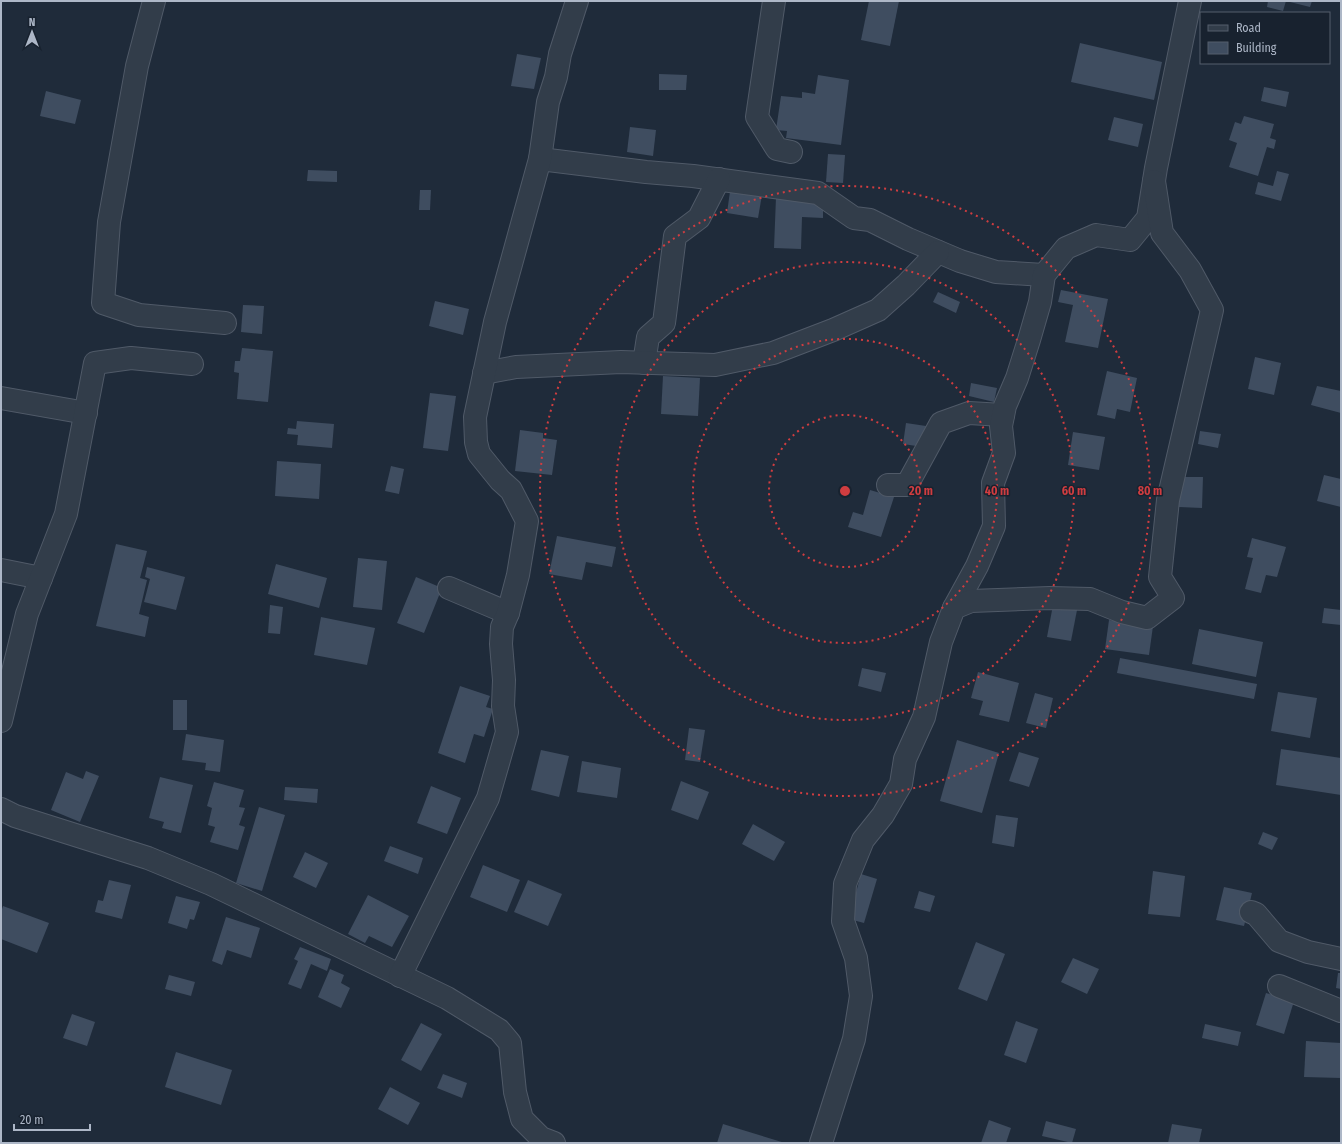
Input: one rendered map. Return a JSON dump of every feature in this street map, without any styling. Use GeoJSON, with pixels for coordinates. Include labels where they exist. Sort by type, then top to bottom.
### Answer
{"type":"FeatureCollection","features":[{"type":"Feature","properties":{"kind":"street"},"geometry":{"type":"LineString","coordinates":[[154,1],[137,66],[109,222],[103,303],[139,315],[225,323]]}},
{"type":"Feature","properties":{"kind":"street"},"geometry":{"type":"LineString","coordinates":[[400,976],[488,798],[507,732],[503,706],[504,680],[501,644],[502,627],[508,613],[518,574],[527,521],[511,490],[500,480],[479,454],[476,442],[475,417],[494,322],[540,159],[548,102],[556,77],[560,54],[576,1]]}},
{"type":"Feature","properties":{"kind":"street"},"geometry":{"type":"LineString","coordinates":[[774,1],[757,117],[777,149],[791,152]]}},
{"type":"Feature","properties":{"kind":"street"},"geometry":{"type":"LineString","coordinates":[[821,1143],[854,1039],[860,996],[856,958],[843,921],[845,884],[863,840],[883,815],[901,784],[905,759],[924,717],[941,642],[954,608],[977,566],[994,526],[993,483],[1004,453],[1001,426],[1005,406],[1017,378],[1040,302],[1044,275],[1066,248],[1096,235],[1130,240],[1148,218],[1190,1]]}},
{"type":"Feature","properties":{"kind":"street"},"geometry":{"type":"LineString","coordinates":[[540,159],[719,179],[818,193],[854,218],[870,220],[960,261],[996,272],[1044,275]]}},
{"type":"Feature","properties":{"kind":"street"},"geometry":{"type":"LineString","coordinates":[[644,363],[648,337],[664,323],[675,236],[699,218],[719,179]]}},
{"type":"Feature","properties":{"kind":"street"},"geometry":{"type":"LineString","coordinates":[[954,608],[971,601],[1050,598],[1090,599],[1122,612],[1147,618],[1173,598],[1160,578],[1168,500],[1212,310],[1190,270],[1162,233],[1154,181]]}},
{"type":"Feature","properties":{"kind":"street"},"geometry":{"type":"LineString","coordinates":[[484,373],[516,367],[644,363],[715,365],[772,353],[833,330],[878,310],[906,285],[938,252]]}},
{"type":"Feature","properties":{"kind":"street"},"geometry":{"type":"LineString","coordinates":[[1,721],[27,614],[66,514],[95,363],[131,358],[192,364]]}},
{"type":"Feature","properties":{"kind":"street"},"geometry":{"type":"LineString","coordinates":[[1,398],[86,413]]}},
{"type":"Feature","properties":{"kind":"street"},"geometry":{"type":"LineString","coordinates":[[888,485],[907,486],[941,424],[969,413],[1003,416]]}},
{"type":"Feature","properties":{"kind":"street"},"geometry":{"type":"LineString","coordinates":[[1,570],[41,578]]}},
{"type":"Feature","properties":{"kind":"street"},"geometry":{"type":"LineString","coordinates":[[449,588],[508,613]]}},
{"type":"Feature","properties":{"kind":"street"},"geometry":{"type":"LineString","coordinates":[[1,809],[15,816],[155,860],[211,884],[447,998],[499,1030],[510,1043],[515,1092],[522,1119],[541,1138],[554,1143]]}},
{"type":"Feature","properties":{"kind":"street"},"geometry":{"type":"LineString","coordinates":[[1251,912],[1256,914],[1279,941],[1308,952],[1341,959]]}},
{"type":"Feature","properties":{"kind":"street"},"geometry":{"type":"LineString","coordinates":[[1279,986],[1341,1011]]}},
{"type":"Feature","properties":{"kind":"building"},"geometry":{"type":"Polygon","coordinates":[[[869,1],[899,1],[890,46],[861,40],[869,1]]]}},
{"type":"Feature","properties":{"kind":"building"},"geometry":{"type":"Polygon","coordinates":[[[1268,1],[1286,1],[1283,11],[1267,7],[1268,1]]]}},
{"type":"Feature","properties":{"kind":"building"},"geometry":{"type":"Polygon","coordinates":[[[1286,1],[1312,1],[1310,7],[1286,1]]]}},
{"type":"Feature","properties":{"kind":"building"},"geometry":{"type":"Polygon","coordinates":[[[1080,43],[1162,62],[1154,100],[1071,82],[1080,43]]]}},
{"type":"Feature","properties":{"kind":"building"},"geometry":{"type":"Polygon","coordinates":[[[517,54],[541,58],[534,89],[511,86],[517,54]]]}},
{"type":"Feature","properties":{"kind":"building"},"geometry":{"type":"Polygon","coordinates":[[[659,74],[687,75],[686,90],[659,90],[659,74]]]}},
{"type":"Feature","properties":{"kind":"building"},"geometry":{"type":"Polygon","coordinates":[[[818,75],[849,80],[841,145],[786,138],[787,131],[776,130],[781,96],[802,98],[802,92],[815,94],[818,75]]]}},
{"type":"Feature","properties":{"kind":"building"},"geometry":{"type":"Polygon","coordinates":[[[1264,87],[1289,92],[1286,107],[1261,101],[1264,87]]]}},
{"type":"Feature","properties":{"kind":"building"},"geometry":{"type":"Polygon","coordinates":[[[46,91],[81,100],[75,124],[40,116],[46,91]]]}},
{"type":"Feature","properties":{"kind":"building"},"geometry":{"type":"Polygon","coordinates":[[[1244,116],[1274,124],[1270,138],[1276,140],[1274,149],[1267,147],[1258,176],[1229,167],[1237,143],[1229,140],[1235,122],[1241,124],[1244,116]]]}},
{"type":"Feature","properties":{"kind":"building"},"geometry":{"type":"Polygon","coordinates":[[[1114,117],[1143,124],[1138,147],[1108,140],[1114,117]]]}},
{"type":"Feature","properties":{"kind":"building"},"geometry":{"type":"Polygon","coordinates":[[[630,127],[656,130],[653,156],[627,152],[630,127]]]}},
{"type":"Feature","properties":{"kind":"building"},"geometry":{"type":"Polygon","coordinates":[[[828,154],[845,155],[843,183],[826,182],[828,154]]]}},
{"type":"Feature","properties":{"kind":"building"},"geometry":{"type":"Polygon","coordinates":[[[308,170],[337,171],[337,182],[307,181],[308,170]]]}},
{"type":"Feature","properties":{"kind":"building"},"geometry":{"type":"Polygon","coordinates":[[[1277,171],[1289,174],[1281,201],[1255,194],[1258,182],[1273,186],[1277,171]]]}},
{"type":"Feature","properties":{"kind":"building"},"geometry":{"type":"Polygon","coordinates":[[[731,184],[763,189],[758,218],[727,213],[731,184]]]}},
{"type":"Feature","properties":{"kind":"building"},"geometry":{"type":"Polygon","coordinates":[[[420,190],[431,190],[430,210],[419,210],[420,190]]]}},
{"type":"Feature","properties":{"kind":"building"},"geometry":{"type":"Polygon","coordinates":[[[776,197],[823,199],[823,218],[802,217],[801,249],[774,248],[776,197]]]}},
{"type":"Feature","properties":{"kind":"building"},"geometry":{"type":"Polygon","coordinates":[[[1061,290],[1108,299],[1098,348],[1065,342],[1073,305],[1058,302],[1061,290]]]}},
{"type":"Feature","properties":{"kind":"building"},"geometry":{"type":"Polygon","coordinates":[[[938,292],[960,302],[956,313],[933,302],[938,292]]]}},
{"type":"Feature","properties":{"kind":"building"},"geometry":{"type":"Polygon","coordinates":[[[435,301],[469,309],[463,335],[429,326],[435,301]]]}},
{"type":"Feature","properties":{"kind":"building"},"geometry":{"type":"Polygon","coordinates":[[[243,305],[264,306],[262,334],[241,332],[243,305]]]}},
{"type":"Feature","properties":{"kind":"building"},"geometry":{"type":"Polygon","coordinates":[[[242,348],[273,351],[268,402],[237,399],[239,373],[234,372],[235,361],[240,361],[242,348]]]}},
{"type":"Feature","properties":{"kind":"building"},"geometry":{"type":"Polygon","coordinates":[[[1255,357],[1281,363],[1274,395],[1248,389],[1255,357]]]}},
{"type":"Feature","properties":{"kind":"building"},"geometry":{"type":"Polygon","coordinates":[[[1107,371],[1137,378],[1130,412],[1117,409],[1115,419],[1097,415],[1107,371]]]}},
{"type":"Feature","properties":{"kind":"building"},"geometry":{"type":"Polygon","coordinates":[[[663,376],[700,378],[698,416],[661,414],[663,376]]]}},
{"type":"Feature","properties":{"kind":"building"},"geometry":{"type":"Polygon","coordinates":[[[971,383],[997,388],[994,402],[969,396],[971,383]]]}},
{"type":"Feature","properties":{"kind":"building"},"geometry":{"type":"Polygon","coordinates":[[[1317,386],[1341,391],[1341,413],[1311,405],[1317,386]]]}},
{"type":"Feature","properties":{"kind":"building"},"geometry":{"type":"Polygon","coordinates":[[[430,393],[456,396],[448,451],[423,448],[430,393]]]}},
{"type":"Feature","properties":{"kind":"building"},"geometry":{"type":"Polygon","coordinates":[[[297,421],[334,424],[332,448],[297,445],[298,435],[287,434],[288,428],[296,429],[297,421]]]}},
{"type":"Feature","properties":{"kind":"building"},"geometry":{"type":"Polygon","coordinates":[[[906,423],[926,426],[923,447],[903,444],[906,423]]]}},
{"type":"Feature","properties":{"kind":"building"},"geometry":{"type":"Polygon","coordinates":[[[520,430],[543,433],[543,438],[557,440],[552,475],[515,471],[520,430]]]}},
{"type":"Feature","properties":{"kind":"building"},"geometry":{"type":"Polygon","coordinates":[[[1200,431],[1221,434],[1218,448],[1198,444],[1200,431]]]}},
{"type":"Feature","properties":{"kind":"building"},"geometry":{"type":"Polygon","coordinates":[[[1073,432],[1105,437],[1099,470],[1068,465],[1073,432]]]}},
{"type":"Feature","properties":{"kind":"building"},"geometry":{"type":"Polygon","coordinates":[[[277,461],[321,464],[319,499],[275,496],[277,461]]]}},
{"type":"Feature","properties":{"kind":"building"},"geometry":{"type":"Polygon","coordinates":[[[391,466],[404,469],[399,494],[385,491],[391,466]]]}},
{"type":"Feature","properties":{"kind":"building"},"geometry":{"type":"Polygon","coordinates":[[[1324,475],[1341,479],[1341,507],[1317,501],[1324,475]]]}},
{"type":"Feature","properties":{"kind":"building"},"geometry":{"type":"Polygon","coordinates":[[[1179,477],[1203,477],[1202,508],[1179,507],[1179,477]]]}},
{"type":"Feature","properties":{"kind":"building"},"geometry":{"type":"Polygon","coordinates":[[[870,490],[894,497],[881,537],[848,527],[853,512],[863,515],[870,490]]]}},
{"type":"Feature","properties":{"kind":"building"},"geometry":{"type":"Polygon","coordinates":[[[557,536],[616,547],[612,567],[586,562],[582,580],[549,574],[557,536]]]}},
{"type":"Feature","properties":{"kind":"building"},"geometry":{"type":"Polygon","coordinates":[[[1252,538],[1286,547],[1277,577],[1266,575],[1261,593],[1245,589],[1253,558],[1247,557],[1252,538]]]}},
{"type":"Feature","properties":{"kind":"building"},"geometry":{"type":"Polygon","coordinates":[[[116,544],[147,551],[140,578],[147,580],[139,614],[149,617],[145,637],[96,626],[116,544]]]}},
{"type":"Feature","properties":{"kind":"building"},"geometry":{"type":"Polygon","coordinates":[[[358,558],[387,561],[382,610],[353,607],[358,558]]]}},
{"type":"Feature","properties":{"kind":"building"},"geometry":{"type":"Polygon","coordinates":[[[276,564],[327,578],[319,608],[268,594],[276,564]]]}},
{"type":"Feature","properties":{"kind":"building"},"geometry":{"type":"Polygon","coordinates":[[[147,567],[185,577],[176,610],[144,602],[150,579],[145,577],[147,567]]]}},
{"type":"Feature","properties":{"kind":"building"},"geometry":{"type":"Polygon","coordinates":[[[416,577],[442,588],[424,633],[397,623],[416,577]]]}},
{"type":"Feature","properties":{"kind":"building"},"geometry":{"type":"Polygon","coordinates":[[[270,605],[283,607],[280,634],[268,633],[270,605]]]}},
{"type":"Feature","properties":{"kind":"building"},"geometry":{"type":"Polygon","coordinates":[[[1053,605],[1077,610],[1071,641],[1047,637],[1053,605]]]}},
{"type":"Feature","properties":{"kind":"building"},"geometry":{"type":"Polygon","coordinates":[[[1324,608],[1341,610],[1341,625],[1322,623],[1324,608]]]}},
{"type":"Feature","properties":{"kind":"building"},"geometry":{"type":"Polygon","coordinates":[[[321,617],[375,628],[367,665],[314,655],[321,617]]]}},
{"type":"Feature","properties":{"kind":"building"},"geometry":{"type":"Polygon","coordinates":[[[1109,620],[1153,626],[1149,655],[1105,649],[1109,620]]]}},
{"type":"Feature","properties":{"kind":"building"},"geometry":{"type":"Polygon","coordinates":[[[1199,629],[1263,642],[1256,677],[1192,664],[1199,629]]]}},
{"type":"Feature","properties":{"kind":"building"},"geometry":{"type":"Polygon","coordinates":[[[1120,658],[1257,684],[1254,699],[1117,673],[1120,658]]]}},
{"type":"Feature","properties":{"kind":"building"},"geometry":{"type":"Polygon","coordinates":[[[862,668],[886,673],[881,692],[858,686],[862,668]]]}},
{"type":"Feature","properties":{"kind":"building"},"geometry":{"type":"Polygon","coordinates":[[[978,672],[1019,683],[1009,722],[979,715],[983,701],[971,698],[978,672]]]}},
{"type":"Feature","properties":{"kind":"building"},"geometry":{"type":"Polygon","coordinates":[[[460,686],[490,696],[486,707],[493,709],[484,737],[474,734],[465,763],[438,753],[460,686]]]}},
{"type":"Feature","properties":{"kind":"building"},"geometry":{"type":"Polygon","coordinates":[[[1278,692],[1317,698],[1310,738],[1271,731],[1278,692]]]}},
{"type":"Feature","properties":{"kind":"building"},"geometry":{"type":"Polygon","coordinates":[[[1035,693],[1053,698],[1046,728],[1026,723],[1035,693]]]}},
{"type":"Feature","properties":{"kind":"building"},"geometry":{"type":"Polygon","coordinates":[[[173,700],[187,700],[187,730],[173,730],[173,700]]]}},
{"type":"Feature","properties":{"kind":"building"},"geometry":{"type":"Polygon","coordinates":[[[689,728],[705,730],[700,762],[685,760],[689,728]]]}},
{"type":"Feature","properties":{"kind":"building"},"geometry":{"type":"Polygon","coordinates":[[[186,734],[224,740],[220,772],[205,770],[206,763],[182,760],[186,734]]]}},
{"type":"Feature","properties":{"kind":"building"},"geometry":{"type":"Polygon","coordinates":[[[957,740],[999,753],[982,813],[940,801],[957,740]]]}},
{"type":"Feature","properties":{"kind":"building"},"geometry":{"type":"Polygon","coordinates":[[[1281,749],[1341,758],[1341,795],[1276,785],[1281,749]]]}},
{"type":"Feature","properties":{"kind":"building"},"geometry":{"type":"Polygon","coordinates":[[[541,750],[569,756],[559,797],[531,790],[541,750]]]}},
{"type":"Feature","properties":{"kind":"building"},"geometry":{"type":"Polygon","coordinates":[[[1019,752],[1039,758],[1029,787],[1009,781],[1019,752]]]}},
{"type":"Feature","properties":{"kind":"building"},"geometry":{"type":"Polygon","coordinates":[[[582,761],[621,768],[617,798],[577,792],[582,761]]]}},
{"type":"Feature","properties":{"kind":"building"},"geometry":{"type":"Polygon","coordinates":[[[86,771],[99,776],[80,822],[51,810],[66,772],[83,779],[86,771]]]}},
{"type":"Feature","properties":{"kind":"building"},"geometry":{"type":"Polygon","coordinates":[[[160,777],[193,785],[181,833],[162,828],[164,822],[149,818],[160,777]]]}},
{"type":"Feature","properties":{"kind":"building"},"geometry":{"type":"Polygon","coordinates":[[[681,781],[709,792],[698,820],[671,810],[681,781]]]}},
{"type":"Feature","properties":{"kind":"building"},"geometry":{"type":"Polygon","coordinates":[[[214,782],[244,790],[239,807],[245,808],[239,825],[245,827],[238,850],[210,842],[215,827],[208,825],[212,808],[207,806],[214,782]]]}},
{"type":"Feature","properties":{"kind":"building"},"geometry":{"type":"Polygon","coordinates":[[[431,786],[461,798],[447,834],[417,823],[431,786]]]}},
{"type":"Feature","properties":{"kind":"building"},"geometry":{"type":"Polygon","coordinates":[[[285,787],[318,789],[317,803],[284,800],[285,787]]]}},
{"type":"Feature","properties":{"kind":"building"},"geometry":{"type":"Polygon","coordinates":[[[259,807],[285,815],[262,891],[236,883],[259,807]]]}},
{"type":"Feature","properties":{"kind":"building"},"geometry":{"type":"Polygon","coordinates":[[[996,815],[1018,818],[1014,847],[992,843],[996,815]]]}},
{"type":"Feature","properties":{"kind":"building"},"geometry":{"type":"Polygon","coordinates":[[[753,824],[785,842],[774,861],[742,844],[753,824]]]}},
{"type":"Feature","properties":{"kind":"building"},"geometry":{"type":"Polygon","coordinates":[[[1263,832],[1278,838],[1272,850],[1258,844],[1263,832]]]}},
{"type":"Feature","properties":{"kind":"building"},"geometry":{"type":"Polygon","coordinates":[[[390,846],[423,858],[418,874],[384,861],[390,846]]]}},
{"type":"Feature","properties":{"kind":"building"},"geometry":{"type":"Polygon","coordinates":[[[305,852],[328,863],[316,888],[293,877],[305,852]]]}},
{"type":"Feature","properties":{"kind":"building"},"geometry":{"type":"Polygon","coordinates":[[[483,865],[520,880],[507,912],[470,897],[483,865]]]}},
{"type":"Feature","properties":{"kind":"building"},"geometry":{"type":"Polygon","coordinates":[[[1153,871],[1185,876],[1180,917],[1148,914],[1153,871]]]}},
{"type":"Feature","properties":{"kind":"building"},"geometry":{"type":"Polygon","coordinates":[[[861,874],[877,879],[864,923],[849,919],[861,874]]]}},
{"type":"Feature","properties":{"kind":"building"},"geometry":{"type":"Polygon","coordinates":[[[109,880],[131,885],[122,919],[95,912],[98,900],[103,901],[109,880]]]}},
{"type":"Feature","properties":{"kind":"building"},"geometry":{"type":"Polygon","coordinates":[[[528,880],[562,894],[548,926],[514,912],[528,880]]]}},
{"type":"Feature","properties":{"kind":"building"},"geometry":{"type":"Polygon","coordinates":[[[1224,887],[1252,893],[1244,926],[1216,920],[1224,887]]]}},
{"type":"Feature","properties":{"kind":"building"},"geometry":{"type":"Polygon","coordinates":[[[919,891],[935,896],[930,912],[914,908],[919,891]]]}},
{"type":"Feature","properties":{"kind":"building"},"geometry":{"type":"Polygon","coordinates":[[[368,895],[409,916],[392,947],[369,936],[365,943],[348,934],[368,895]]]}},
{"type":"Feature","properties":{"kind":"building"},"geometry":{"type":"Polygon","coordinates":[[[176,896],[200,902],[194,920],[190,919],[187,929],[168,923],[176,896]]]}},
{"type":"Feature","properties":{"kind":"building"},"geometry":{"type":"Polygon","coordinates":[[[3,906],[49,923],[37,953],[1,939],[1,912],[3,906]]]}},
{"type":"Feature","properties":{"kind":"building"},"geometry":{"type":"Polygon","coordinates":[[[226,917],[260,928],[251,958],[227,950],[222,965],[212,961],[226,917]]]}},
{"type":"Feature","properties":{"kind":"building"},"geometry":{"type":"Polygon","coordinates":[[[976,942],[1005,954],[987,1001],[958,989],[976,942]]]}},
{"type":"Feature","properties":{"kind":"building"},"geometry":{"type":"Polygon","coordinates":[[[300,947],[331,959],[327,971],[311,964],[301,989],[288,984],[298,961],[294,959],[300,947]]]}},
{"type":"Feature","properties":{"kind":"building"},"geometry":{"type":"Polygon","coordinates":[[[1073,958],[1099,969],[1087,994],[1061,982],[1073,958]]]}},
{"type":"Feature","properties":{"kind":"building"},"geometry":{"type":"Polygon","coordinates":[[[330,969],[344,975],[341,983],[350,988],[341,1008],[318,997],[330,969]]]}},
{"type":"Feature","properties":{"kind":"building"},"geometry":{"type":"Polygon","coordinates":[[[1338,973],[1341,973],[1341,989],[1336,988],[1338,973]]]}},
{"type":"Feature","properties":{"kind":"building"},"geometry":{"type":"Polygon","coordinates":[[[169,975],[195,982],[191,996],[165,989],[169,975]]]}},
{"type":"Feature","properties":{"kind":"building"},"geometry":{"type":"Polygon","coordinates":[[[1266,993],[1294,1001],[1284,1034],[1256,1025],[1266,993]]]}},
{"type":"Feature","properties":{"kind":"building"},"geometry":{"type":"Polygon","coordinates":[[[72,1014],[95,1022],[87,1046],[63,1038],[72,1014]]]}},
{"type":"Feature","properties":{"kind":"building"},"geometry":{"type":"Polygon","coordinates":[[[1016,1021],[1038,1029],[1026,1063],[1004,1055],[1016,1021]]]}},
{"type":"Feature","properties":{"kind":"building"},"geometry":{"type":"Polygon","coordinates":[[[421,1023],[442,1034],[421,1071],[401,1060],[421,1023]]]}},
{"type":"Feature","properties":{"kind":"building"},"geometry":{"type":"Polygon","coordinates":[[[1205,1024],[1241,1032],[1238,1046],[1202,1038],[1205,1024]]]}},
{"type":"Feature","properties":{"kind":"building"},"geometry":{"type":"Polygon","coordinates":[[[1306,1041],[1341,1043],[1341,1078],[1304,1077],[1306,1041]]]}},
{"type":"Feature","properties":{"kind":"building"},"geometry":{"type":"Polygon","coordinates":[[[176,1052],[232,1070],[221,1105],[165,1087],[176,1052]]]}},
{"type":"Feature","properties":{"kind":"building"},"geometry":{"type":"Polygon","coordinates":[[[443,1074],[467,1083],[462,1098],[437,1088],[443,1074]]]}},
{"type":"Feature","properties":{"kind":"building"},"geometry":{"type":"Polygon","coordinates":[[[390,1087],[420,1103],[408,1125],[378,1109],[390,1087]]]}},
{"type":"Feature","properties":{"kind":"building"},"geometry":{"type":"Polygon","coordinates":[[[989,1120],[1011,1128],[1006,1143],[981,1143],[989,1120]]]}},
{"type":"Feature","properties":{"kind":"building"},"geometry":{"type":"Polygon","coordinates":[[[1046,1121],[1076,1129],[1072,1143],[1042,1136],[1046,1121]]]}},
{"type":"Feature","properties":{"kind":"building"},"geometry":{"type":"Polygon","coordinates":[[[723,1124],[785,1143],[717,1143],[723,1124]]]}},
{"type":"Feature","properties":{"kind":"building"},"geometry":{"type":"Polygon","coordinates":[[[1172,1124],[1202,1129],[1199,1143],[1168,1143],[1172,1124]]]}}]}
